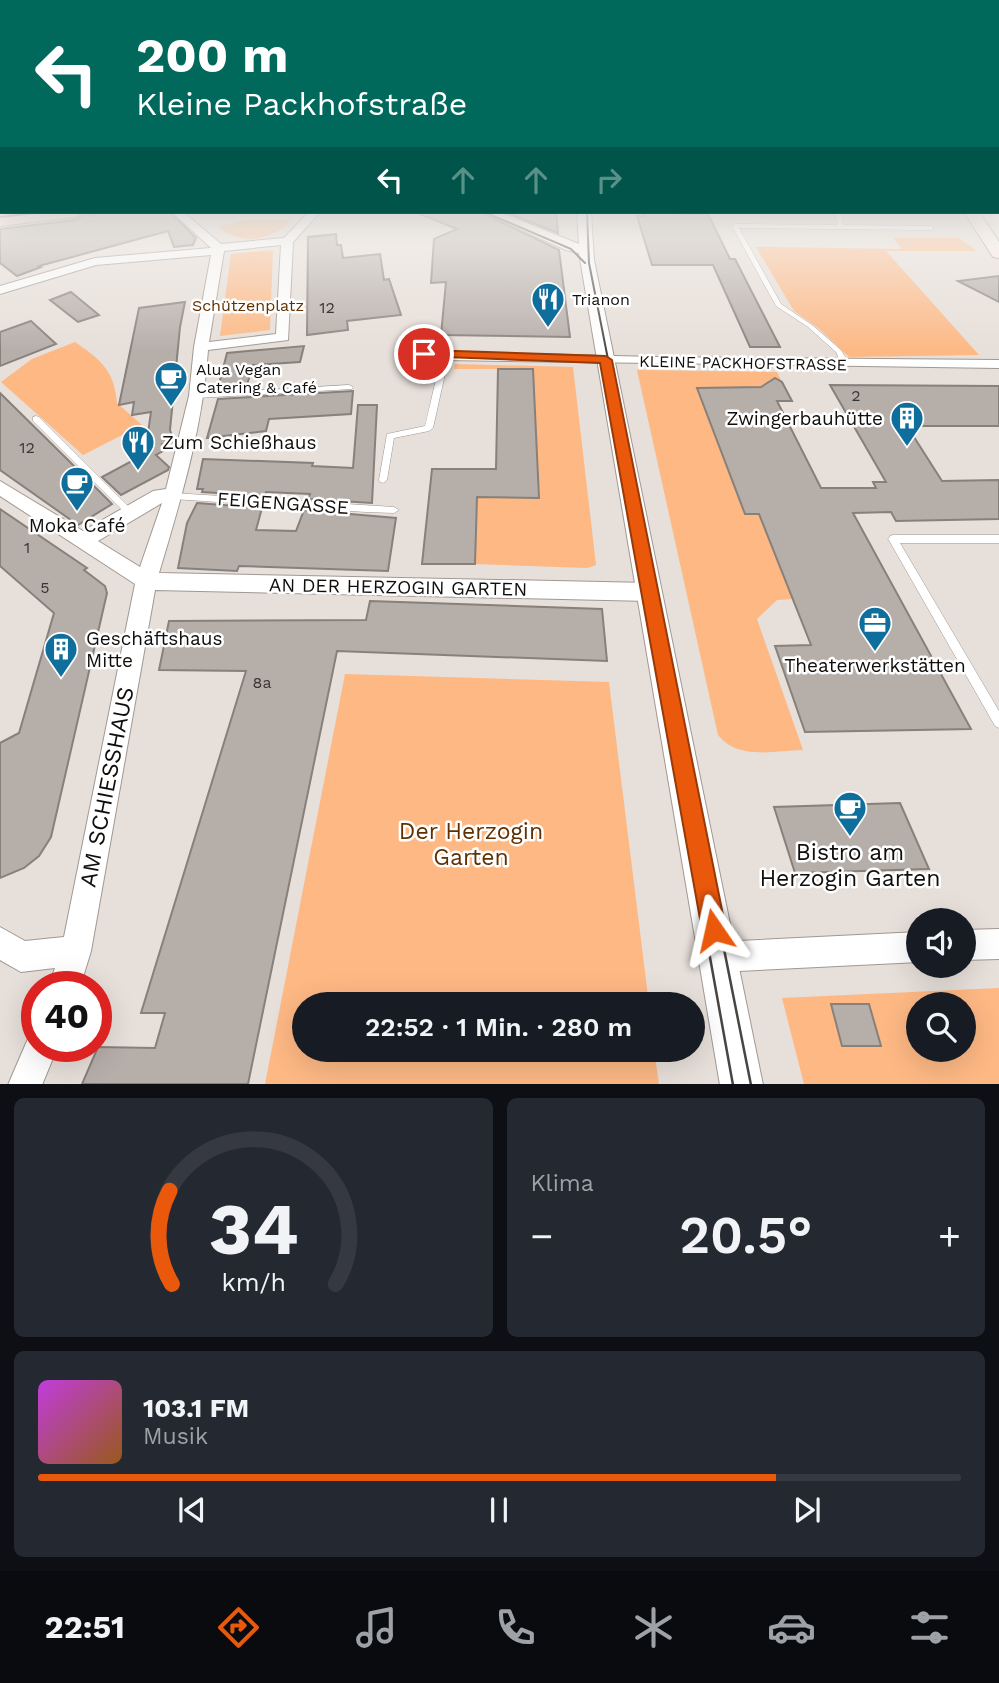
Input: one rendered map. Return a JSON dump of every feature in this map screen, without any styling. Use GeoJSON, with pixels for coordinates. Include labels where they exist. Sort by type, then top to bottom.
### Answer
{"type":"FeatureCollection","features":[{"type":"Feature","properties":{"kind":"street"},"geometry":{"type":"LineString","coordinates":[[0,290],[96,262],[194,252]]}},
{"type":"Feature","properties":{"kind":"street"},"geometry":{"type":"LineString","coordinates":[[218,252],[201,347],[283,337],[287,252]]}},
{"type":"Feature","properties":{"kind":"street"},"geometry":{"type":"LineString","coordinates":[[586,252],[742,1084]]}},
{"type":"Feature","properties":{"kind":"street","name":"AM SCHIESSHAUS"},"geometry":{"type":"LineString","coordinates":[[69,971],[76,951],[146,581],[173,496],[197,396],[201,347]]}},
{"type":"Feature","properties":{"kind":"street","name":"KLEINE PACKHOFSTRASSE"},"geometry":{"type":"LineString","coordinates":[[403,351],[445,356],[606,360],[846,365],[999,364]]}},
{"type":"Feature","properties":{"kind":"street"},"geometry":{"type":"LineString","coordinates":[[0,487],[146,581]]}},
{"type":"Feature","properties":{"kind":"street"},"geometry":{"type":"LineString","coordinates":[[84,540],[159,496],[173,496]]}},
{"type":"Feature","properties":{"kind":"street","name":"AN DER HERZOGIN GARTEN"},"geometry":{"type":"LineString","coordinates":[[146,581],[649,592]]}},
{"type":"Feature","properties":{"kind":"street"},"geometry":{"type":"LineString","coordinates":[[0,942],[21,957],[76,951]]}},
{"type":"Feature","properties":{"kind":"street"},"geometry":{"type":"LineString","coordinates":[[976,945],[999,944]]}},
{"type":"Feature","properties":{"kind":"street"},"geometry":{"type":"LineString","coordinates":[[719,957],[906,948]]}},
{"type":"Feature","properties":{"kind":"street"},"geometry":{"type":"LineString","coordinates":[[24,1084],[34,1062]]}},
{"type":"Feature","properties":{"kind":"lane"},"geometry":{"type":"LineString","coordinates":[[749,252],[778,305],[810,326],[839,351],[846,365]]}},
{"type":"Feature","properties":{"kind":"lane"},"geometry":{"type":"LineString","coordinates":[[383,480],[390,436],[429,428],[445,356]]}},
{"type":"Feature","properties":{"kind":"lane"},"geometry":{"type":"LineString","coordinates":[[197,396],[349,387]]}},
{"type":"Feature","properties":{"kind":"lane"},"geometry":{"type":"LineString","coordinates":[[36,419],[129,512]]}},
{"type":"Feature","properties":{"kind":"lane","name":"FEIGENGASSE"},"geometry":{"type":"LineString","coordinates":[[173,496],[248,499],[324,508],[394,510]]}},
{"type":"Feature","properties":{"kind":"lane"},"geometry":{"type":"LineString","coordinates":[[999,539],[893,539],[999,722]]}},
{"type":"Feature","properties":{"kind":"green space","name":"Schützenplatz"},"geometry":{"type":"Polygon","coordinates":[[[273,252],[270,330],[220,336],[231,254],[273,252]]]}},
{"type":"Feature","properties":{"kind":"green space"},"geometry":{"type":"Polygon","coordinates":[[[759,252],[887,252],[979,355],[849,357],[818,328],[794,311],[759,252]]]}},
{"type":"Feature","properties":{"kind":"green space"},"geometry":{"type":"Polygon","coordinates":[[[75,342],[105,367],[113,382],[117,403],[142,425],[83,455],[1,382],[32,359],[75,342]]]}},
{"type":"Feature","properties":{"kind":"green space"},"geometry":{"type":"Polygon","coordinates":[[[455,364],[573,367],[596,565],[587,568],[475,564],[478,487],[496,498],[539,497],[533,369],[454,369],[455,364]]]}},
{"type":"Feature","properties":{"kind":"green space"},"geometry":{"type":"Polygon","coordinates":[[[637,370],[777,372],[782,382],[773,378],[768,381],[771,387],[697,388],[745,514],[759,514],[793,599],[777,600],[757,619],[803,750],[746,751],[726,743],[718,735],[637,370]]]}},
{"type":"Feature","properties":{"kind":"green space","name":"Der Herzogin Garten"},"geometry":{"type":"Polygon","coordinates":[[[345,674],[609,682],[648,992],[292,992],[292,1062],[656,1062],[659,1084],[265,1084],[345,674]]]}},
{"type":"Feature","properties":{"kind":"green space"},"geometry":{"type":"Polygon","coordinates":[[[999,988],[999,1084],[804,1084],[782,998],[906,992],[906,1062],[976,1062],[976,992],[912,992],[999,988]]]}},
{"type":"Feature","properties":{"kind":"building"},"geometry":{"type":"Polygon","coordinates":[[[0,252],[92,252],[39,266],[41,267],[17,276],[0,263],[0,252]]]}},
{"type":"Feature","properties":{"kind":"building"},"geometry":{"type":"Polygon","coordinates":[[[308,252],[342,252],[343,258],[380,254],[384,280],[389,279],[401,315],[347,321],[348,330],[307,335],[308,252]]]}},
{"type":"Feature","properties":{"kind":"building"},"geometry":{"type":"Polygon","coordinates":[[[433,252],[559,252],[570,337],[441,335],[446,282],[431,283],[433,252]]]}},
{"type":"Feature","properties":{"kind":"building"},"geometry":{"type":"Polygon","coordinates":[[[648,252],[726,252],[730,259],[735,259],[780,347],[750,347],[713,265],[652,265],[648,252]]]}},
{"type":"Feature","properties":{"kind":"building"},"geometry":{"type":"Polygon","coordinates":[[[999,276],[999,302],[958,281],[999,276]]]}},
{"type":"Feature","properties":{"kind":"building"},"geometry":{"type":"Polygon","coordinates":[[[71,292],[99,315],[78,322],[50,300],[71,292]]]}},
{"type":"Feature","properties":{"kind":"building"},"geometry":{"type":"Polygon","coordinates":[[[185,302],[170,430],[174,442],[162,444],[163,451],[156,455],[169,467],[121,495],[102,477],[145,454],[151,412],[132,415],[134,402],[119,405],[139,308],[185,302]]]}},
{"type":"Feature","properties":{"kind":"building"},"geometry":{"type":"Polygon","coordinates":[[[31,321],[56,344],[0,366],[0,332],[31,321]]]}},
{"type":"Feature","properties":{"kind":"building"},"geometry":{"type":"Polygon","coordinates":[[[304,346],[300,362],[253,365],[246,388],[218,388],[227,353],[304,346]]]}},
{"type":"Feature","properties":{"kind":"building"},"geometry":{"type":"Polygon","coordinates":[[[498,369],[533,369],[539,498],[477,497],[475,564],[422,564],[432,469],[496,469],[498,369]]]}},
{"type":"Feature","properties":{"kind":"building"},"geometry":{"type":"Polygon","coordinates":[[[775,378],[782,382],[792,401],[777,401],[821,488],[876,488],[873,482],[886,482],[830,385],[999,386],[999,426],[907,426],[942,481],[999,480],[999,519],[896,521],[891,512],[853,513],[971,729],[805,732],[775,646],[811,645],[759,514],[745,514],[697,388],[761,387],[775,378]]]}},
{"type":"Feature","properties":{"kind":"building"},"geometry":{"type":"Polygon","coordinates":[[[353,391],[351,414],[269,419],[266,431],[207,438],[218,399],[353,391]]]}},
{"type":"Feature","properties":{"kind":"building"},"geometry":{"type":"Polygon","coordinates":[[[0,393],[112,504],[78,525],[0,470],[0,393]]]}},
{"type":"Feature","properties":{"kind":"building"},"geometry":{"type":"Polygon","coordinates":[[[358,405],[377,405],[372,503],[308,499],[310,494],[266,492],[265,496],[202,492],[203,489],[197,489],[203,459],[313,463],[312,466],[353,468],[358,405]]]}},
{"type":"Feature","properties":{"kind":"building"},"geometry":{"type":"Polygon","coordinates":[[[197,503],[262,508],[256,530],[296,531],[304,510],[396,518],[388,571],[239,566],[237,571],[178,568],[187,523],[197,503]]]}},
{"type":"Feature","properties":{"kind":"building","name":"Geschäftshaus Mitte"},"geometry":{"type":"Polygon","coordinates":[[[0,509],[87,568],[84,570],[105,586],[107,593],[51,837],[39,856],[24,868],[0,878],[0,743],[19,733],[54,613],[0,566],[0,509]]]}},
{"type":"Feature","properties":{"kind":"building"},"geometry":{"type":"Polygon","coordinates":[[[370,601],[602,609],[607,661],[337,651],[248,1084],[82,1084],[92,1062],[112,1062],[112,1047],[155,1048],[165,1013],[141,1013],[246,671],[159,670],[169,621],[366,620],[370,601]]]}},
{"type":"Feature","properties":{"kind":"building","name":"Bistro am Herzogin Garten"},"geometry":{"type":"Polygon","coordinates":[[[900,803],[929,869],[795,873],[774,807],[900,803]]]}},
{"type":"Feature","properties":{"kind":"building"},"geometry":{"type":"Polygon","coordinates":[[[831,1004],[869,1004],[881,1046],[842,1046],[831,1004]]]}},
{"type":"Feature","properties":{"kind":"tram line"},"geometry":{"type":"LineString","coordinates":[[574,252],[585,263]]}},
{"type":"Feature","properties":{"kind":"tram line"},"geometry":{"type":"LineString","coordinates":[[589,252],[698,815]]}},
{"type":"Feature","properties":{"kind":"tram line"},"geometry":{"type":"LineString","coordinates":[[640,571],[684,815]]}},
{"type":"Feature","properties":{"kind":"tram line"},"geometry":{"type":"LineString","coordinates":[[684,813],[733,1084]]}},
{"type":"Feature","properties":{"kind":"tram line"},"geometry":{"type":"LineString","coordinates":[[697,813],[751,1084]]}},
{"type":"Feature","properties":{"kind":"place","name":"Trianon"},"geometry":{"type":"Point","coordinates":[548,329]}},
{"type":"Feature","properties":{"kind":"place","name":"Alua Vegan Catering & Café"},"geometry":{"type":"Point","coordinates":[171,408]}},
{"type":"Feature","properties":{"kind":"place","name":"Zwingerbauhütte"},"geometry":{"type":"Point","coordinates":[907,448]}},
{"type":"Feature","properties":{"kind":"place","name":"Zum Schießhaus"},"geometry":{"type":"Point","coordinates":[138,472]}},
{"type":"Feature","properties":{"kind":"place","name":"Moka Café"},"geometry":{"type":"Point","coordinates":[77,513]}},
{"type":"Feature","properties":{"kind":"place","name":"Theaterwerkstätten"},"geometry":{"type":"Point","coordinates":[875,653]}},
{"type":"Feature","properties":{"kind":"place","name":"Geschäftshaus Mitte"},"geometry":{"type":"Point","coordinates":[61,679]}},
{"type":"Feature","properties":{"kind":"place","name":"Bistro am Herzogin Garten"},"geometry":{"type":"Point","coordinates":[850,838]}},
{"type":"Feature","properties":{"kind":"route"},"geometry":{"type":"LineString","coordinates":[[424,354],[606,360],[714,930]]}}]}
